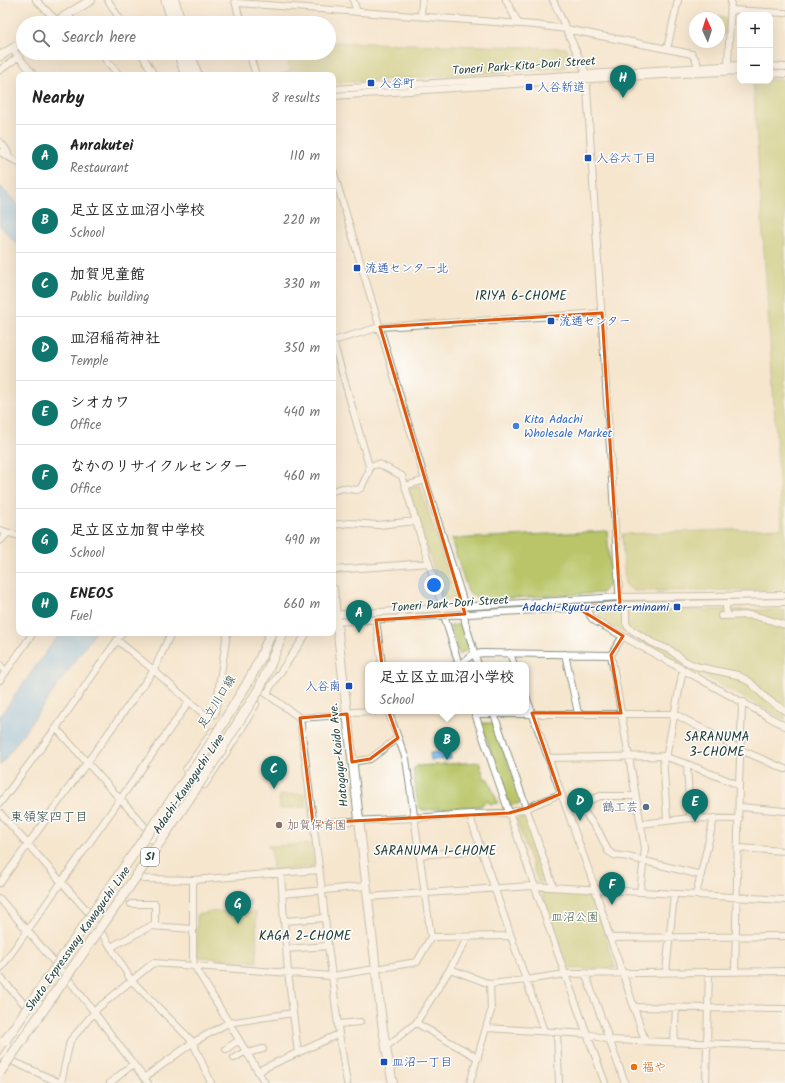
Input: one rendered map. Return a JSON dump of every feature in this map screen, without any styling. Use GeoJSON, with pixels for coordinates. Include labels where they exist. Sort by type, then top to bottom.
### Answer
{"type":"FeatureCollection","features":[{"type":"Feature","properties":{"kind":"highway"},"geometry":{"type":"LineString","coordinates":[[166,0],[172,16]]}},
{"type":"Feature","properties":{"kind":"highway"},"geometry":{"type":"LineString","coordinates":[[174,0],[179,16]]}},
{"type":"Feature","properties":{"kind":"highway"},"geometry":{"type":"LineString","coordinates":[[185,60],[189,72]]}},
{"type":"Feature","properties":{"kind":"highway"},"geometry":{"type":"LineString","coordinates":[[192,60],[195,72]]}},
{"type":"Feature","properties":{"kind":"highway","name":"Shuto Expressway Kawaguchi Line"},"geometry":{"type":"LineString","coordinates":[[2,1043],[204,754],[248,682],[270,636]]}},
{"type":"Feature","properties":{"kind":"highway","name":"Shuto Expressway Kawaguchi Line"},"geometry":{"type":"LineString","coordinates":[[0,1072],[212,766],[258,691],[282,636]]}},
{"type":"Feature","properties":{"kind":"highway","name":"S1"},"geometry":{"type":"LineString","coordinates":[[2,1043],[22,1021],[164,818],[180,780]]}},
{"type":"Feature","properties":{"kind":"highway"},"geometry":{"type":"LineString","coordinates":[[0,1063],[151,836],[171,820],[198,792]]}},
{"type":"Feature","properties":{"kind":"main road"},"geometry":{"type":"LineString","coordinates":[[67,15],[91,0]]}},
{"type":"Feature","properties":{"kind":"main road"},"geometry":{"type":"LineString","coordinates":[[162,0],[167,16]]}},
{"type":"Feature","properties":{"kind":"main road"},"geometry":{"type":"LineString","coordinates":[[178,0],[183,16]]}},
{"type":"Feature","properties":{"kind":"main road"},"geometry":{"type":"LineString","coordinates":[[0,56],[16,46]]}},
{"type":"Feature","properties":{"kind":"main road"},"geometry":{"type":"LineString","coordinates":[[180,60],[184,72]]}},
{"type":"Feature","properties":{"kind":"main road"},"geometry":{"type":"LineString","coordinates":[[196,60],[200,72]]}},
{"type":"Feature","properties":{"kind":"main road","name":"Hatogaya-Kaido Ave."},"geometry":{"type":"LineString","coordinates":[[336,634],[347,714],[386,1047],[393,1083]]}},
{"type":"Feature","properties":{"kind":"main road","name":"足立川口線"},"geometry":{"type":"LineString","coordinates":[[180,780],[226,712],[254,663],[266,636]]}},
{"type":"Feature","properties":{"kind":"main road","name":"Adachi-Kawaguchi Line"},"geometry":{"type":"LineString","coordinates":[[0,1078],[198,792],[264,693],[286,636]]}},
{"type":"Feature","properties":{"kind":"main road","name":"Adachi-Kawaguchi Line"},"geometry":{"type":"LineString","coordinates":[[2,1043],[25,1005],[89,913],[151,836]]}},
{"type":"Feature","properties":{"kind":"street"},"geometry":{"type":"LineString","coordinates":[[36,0],[50,16]]}},
{"type":"Feature","properties":{"kind":"street"},"geometry":{"type":"LineString","coordinates":[[108,0],[118,16]]}},
{"type":"Feature","properties":{"kind":"street"},"geometry":{"type":"LineString","coordinates":[[303,0],[305,7]]}},
{"type":"Feature","properties":{"kind":"street"},"geometry":{"type":"LineString","coordinates":[[353,0],[357,12]]}},
{"type":"Feature","properties":{"kind":"street"},"geometry":{"type":"LineString","coordinates":[[421,16],[422,0]]}},
{"type":"Feature","properties":{"kind":"street"},"geometry":{"type":"LineString","coordinates":[[506,0],[518,23]]}},
{"type":"Feature","properties":{"kind":"street"},"geometry":{"type":"LineString","coordinates":[[553,0],[586,77],[620,605]]}},
{"type":"Feature","properties":{"kind":"street"},"geometry":{"type":"LineString","coordinates":[[667,49],[678,0]]}},
{"type":"Feature","properties":{"kind":"street"},"geometry":{"type":"LineString","coordinates":[[728,65],[731,0]]}},
{"type":"Feature","properties":{"kind":"street"},"geometry":{"type":"LineString","coordinates":[[239,16],[235,2],[518,23],[566,29],[692,54],[697,62],[697,66]]}},
{"type":"Feature","properties":{"kind":"street"},"geometry":{"type":"LineString","coordinates":[[731,10],[785,13]]}},
{"type":"Feature","properties":{"kind":"street"},"geometry":{"type":"LineString","coordinates":[[12,49],[16,54]]}},
{"type":"Feature","properties":{"kind":"street"},"geometry":{"type":"LineString","coordinates":[[0,70],[16,58]]}},
{"type":"Feature","properties":{"kind":"street"},"geometry":{"type":"LineString","coordinates":[[21,60],[31,72]]}},
{"type":"Feature","properties":{"kind":"street"},"geometry":{"type":"LineString","coordinates":[[106,60],[116,72]]}},
{"type":"Feature","properties":{"kind":"street"},"geometry":{"type":"LineString","coordinates":[[145,60],[152,72]]}},
{"type":"Feature","properties":{"kind":"street"},"geometry":{"type":"LineString","coordinates":[[251,60],[255,72]]}},
{"type":"Feature","properties":{"kind":"street","name":"Toneri Park-Kita-Dori Street"},"geometry":{"type":"LineString","coordinates":[[336,96],[586,77],[697,66],[737,65]]}},
{"type":"Feature","properties":{"kind":"street"},"geometry":{"type":"LineString","coordinates":[[773,66],[785,67]]}},
{"type":"Feature","properties":{"kind":"street","name":"Toneri Park-Kita-Dori Street"},"geometry":{"type":"LineString","coordinates":[[336,89],[737,71]]}},
{"type":"Feature","properties":{"kind":"street"},"geometry":{"type":"LineString","coordinates":[[773,73],[785,74]]}},
{"type":"Feature","properties":{"kind":"street"},"geometry":{"type":"LineString","coordinates":[[0,142],[8,152],[9,157]]}},
{"type":"Feature","properties":{"kind":"street"},"geometry":{"type":"LineString","coordinates":[[0,152],[16,161]]}},
{"type":"Feature","properties":{"kind":"street"},"geometry":{"type":"LineString","coordinates":[[336,180],[425,480],[462,597],[465,622],[477,662]]}},
{"type":"Feature","properties":{"kind":"street"},"geometry":{"type":"LineString","coordinates":[[336,340],[380,328],[602,313]]}},
{"type":"Feature","properties":{"kind":"street"},"geometry":{"type":"LineString","coordinates":[[336,351],[369,466],[369,470],[361,488],[357,490],[342,488],[336,490]]}},
{"type":"Feature","properties":{"kind":"street"},"geometry":{"type":"LineString","coordinates":[[369,466],[378,464],[402,476],[443,609]]}},
{"type":"Feature","properties":{"kind":"street"},"geometry":{"type":"LineString","coordinates":[[405,486],[425,480]]}},
{"type":"Feature","properties":{"kind":"street"},"geometry":{"type":"LineString","coordinates":[[336,525],[349,523],[378,525],[416,521]]}},
{"type":"Feature","properties":{"kind":"street"},"geometry":{"type":"LineString","coordinates":[[0,530],[16,535]]}},
{"type":"Feature","properties":{"kind":"street"},"geometry":{"type":"LineString","coordinates":[[0,541],[8,533]]}},
{"type":"Feature","properties":{"kind":"street"},"geometry":{"type":"LineString","coordinates":[[336,570],[429,563]]}},
{"type":"Feature","properties":{"kind":"street","name":"Toneri Park-Dori Street"},"geometry":{"type":"LineString","coordinates":[[336,619],[464,607],[619,598],[785,595]]}},
{"type":"Feature","properties":{"kind":"street","name":"Toneri Park-Dori Street"},"geometry":{"type":"LineString","coordinates":[[336,619],[376,620],[589,606],[785,602]]}},
{"type":"Feature","properties":{"kind":"street"},"geometry":{"type":"LineString","coordinates":[[589,606],[591,618],[623,636],[685,666],[785,726]]}},
{"type":"Feature","properties":{"kind":"street"},"geometry":{"type":"LineString","coordinates":[[726,607],[724,616],[751,616],[785,625]]}},
{"type":"Feature","properties":{"kind":"street"},"geometry":{"type":"LineString","coordinates":[[626,609],[626,623],[628,627],[653,643],[670,650],[685,666],[695,666],[737,675],[750,682],[781,711]]}},
{"type":"Feature","properties":{"kind":"street"},"geometry":{"type":"LineString","coordinates":[[444,616],[457,662]]}},
{"type":"Feature","properties":{"kind":"street"},"geometry":{"type":"LineString","coordinates":[[376,620],[382,662]]}},
{"type":"Feature","properties":{"kind":"street"},"geometry":{"type":"LineString","coordinates":[[0,680],[31,636]]}},
{"type":"Feature","properties":{"kind":"street"},"geometry":{"type":"LineString","coordinates":[[0,804],[56,728],[120,636]]}},
{"type":"Feature","properties":{"kind":"street"},"geometry":{"type":"LineString","coordinates":[[0,882],[154,670],[170,636]]}},
{"type":"Feature","properties":{"kind":"street"},"geometry":{"type":"LineString","coordinates":[[117,640],[154,670],[206,716],[215,714],[227,636]]}},
{"type":"Feature","properties":{"kind":"street"},"geometry":{"type":"LineString","coordinates":[[305,636],[271,686],[264,693],[300,718],[365,711]]}},
{"type":"Feature","properties":{"kind":"street"},"geometry":{"type":"LineString","coordinates":[[623,636],[611,656],[645,848],[640,892]]}},
{"type":"Feature","properties":{"kind":"street"},"geometry":{"type":"LineString","coordinates":[[463,662],[472,655],[482,653],[611,656]]}},
{"type":"Feature","properties":{"kind":"street"},"geometry":{"type":"LineString","coordinates":[[510,653],[513,662]]}},
{"type":"Feature","properties":{"kind":"street"},"geometry":{"type":"LineString","coordinates":[[565,654],[578,713]]}},
{"type":"Feature","properties":{"kind":"street"},"geometry":{"type":"LineString","coordinates":[[0,665],[6,672]]}},
{"type":"Feature","properties":{"kind":"street"},"geometry":{"type":"LineString","coordinates":[[667,820],[665,757],[685,666]]}},
{"type":"Feature","properties":{"kind":"street"},"geometry":{"type":"LineString","coordinates":[[0,969],[189,702]]}},
{"type":"Feature","properties":{"kind":"street"},"geometry":{"type":"LineString","coordinates":[[735,972],[740,750],[742,706],[744,702]]}},
{"type":"Feature","properties":{"kind":"street"},"geometry":{"type":"LineString","coordinates":[[529,704],[594,885],[610,938],[645,1041]]}},
{"type":"Feature","properties":{"kind":"street"},"geometry":{"type":"LineString","coordinates":[[529,713],[675,714],[740,750],[785,769]]}},
{"type":"Feature","properties":{"kind":"street"},"geometry":{"type":"LineString","coordinates":[[12,1061],[61,1083],[70,1041],[94,1012],[153,962],[332,976],[417,962],[431,937],[406,759],[389,714]]}},
{"type":"Feature","properties":{"kind":"street"},"geometry":{"type":"LineString","coordinates":[[475,714],[565,974],[605,1083]]}},
{"type":"Feature","properties":{"kind":"street"},"geometry":{"type":"LineString","coordinates":[[494,714],[553,886]]}},
{"type":"Feature","properties":{"kind":"street"},"geometry":{"type":"LineString","coordinates":[[300,718],[339,1034],[347,1083]]}},
{"type":"Feature","properties":{"kind":"street"},"geometry":{"type":"LineString","coordinates":[[56,728],[151,836]]}},
{"type":"Feature","properties":{"kind":"street"},"geometry":{"type":"LineString","coordinates":[[352,762],[370,759],[398,738]]}},
{"type":"Feature","properties":{"kind":"street"},"geometry":{"type":"LineString","coordinates":[[548,758],[629,756],[665,757],[687,764],[739,785]]}},
{"type":"Feature","properties":{"kind":"street"},"geometry":{"type":"LineString","coordinates":[[687,764],[690,818]]}},
{"type":"Feature","properties":{"kind":"street"},"geometry":{"type":"LineString","coordinates":[[313,823],[510,813],[527,808],[560,794]]}},
{"type":"Feature","properties":{"kind":"street"},"geometry":{"type":"LineString","coordinates":[[567,810],[600,796],[635,796]]}},
{"type":"Feature","properties":{"kind":"street"},"geometry":{"type":"LineString","coordinates":[[579,805],[599,832],[608,851],[614,855],[643,860],[701,875]]}},
{"type":"Feature","properties":{"kind":"street"},"geometry":{"type":"LineString","coordinates":[[739,807],[785,811]]}},
{"type":"Feature","properties":{"kind":"street"},"geometry":{"type":"LineString","coordinates":[[0,813],[89,913]]}},
{"type":"Feature","properties":{"kind":"street"},"geometry":{"type":"LineString","coordinates":[[469,814],[544,1031]]}},
{"type":"Feature","properties":{"kind":"street"},"geometry":{"type":"LineString","coordinates":[[641,824],[690,818],[739,819]]}},
{"type":"Feature","properties":{"kind":"street"},"geometry":{"type":"LineString","coordinates":[[696,895],[714,818]]}},
{"type":"Feature","properties":{"kind":"street"},"geometry":{"type":"LineString","coordinates":[[738,848],[785,851]]}},
{"type":"Feature","properties":{"kind":"street"},"geometry":{"type":"LineString","coordinates":[[419,855],[481,850]]}},
{"type":"Feature","properties":{"kind":"street"},"geometry":{"type":"LineString","coordinates":[[140,876],[144,879],[193,880],[319,870]]}},
{"type":"Feature","properties":{"kind":"street"},"geometry":{"type":"LineString","coordinates":[[281,873],[288,972],[298,1053]]}},
{"type":"Feature","properties":{"kind":"street"},"geometry":{"type":"LineString","coordinates":[[193,880],[192,929],[194,965],[265,1083]]}},
{"type":"Feature","properties":{"kind":"street"},"geometry":{"type":"LineString","coordinates":[[283,894],[366,886]]}},
{"type":"Feature","properties":{"kind":"street"},"geometry":{"type":"LineString","coordinates":[[368,897],[495,888],[553,886],[785,900]]}},
{"type":"Feature","properties":{"kind":"street"},"geometry":{"type":"LineString","coordinates":[[666,972],[674,894]]}},
{"type":"Feature","properties":{"kind":"street"},"geometry":{"type":"LineString","coordinates":[[0,899],[68,979],[146,1081],[192,1043],[228,1023],[293,1013]]}},
{"type":"Feature","properties":{"kind":"street"},"geometry":{"type":"LineString","coordinates":[[131,904],[155,904],[155,926]]}},
{"type":"Feature","properties":{"kind":"street"},"geometry":{"type":"LineString","coordinates":[[284,921],[325,918]]}},
{"type":"Feature","properties":{"kind":"street"},"geometry":{"type":"LineString","coordinates":[[111,947],[151,926],[192,929]]}},
{"type":"Feature","properties":{"kind":"street"},"geometry":{"type":"LineString","coordinates":[[100,933],[104,936],[131,980],[190,1040],[195,1047],[211,1083]]}},
{"type":"Feature","properties":{"kind":"street"},"geometry":{"type":"LineString","coordinates":[[431,937],[511,936]]}},
{"type":"Feature","properties":{"kind":"street"},"geometry":{"type":"LineString","coordinates":[[610,938],[785,936]]}},
{"type":"Feature","properties":{"kind":"street"},"geometry":{"type":"LineString","coordinates":[[386,1047],[416,1023],[468,937]]}},
{"type":"Feature","properties":{"kind":"street"},"geometry":{"type":"LineString","coordinates":[[286,949],[328,946]]}},
{"type":"Feature","properties":{"kind":"street"},"geometry":{"type":"LineString","coordinates":[[450,969],[490,984],[565,974],[585,973],[785,972]]}},
{"type":"Feature","properties":{"kind":"street"},"geometry":{"type":"LineString","coordinates":[[706,1083],[709,972]]}},
{"type":"Feature","properties":{"kind":"street"},"geometry":{"type":"LineString","coordinates":[[585,973],[625,1083]]}},
{"type":"Feature","properties":{"kind":"street"},"geometry":{"type":"LineString","coordinates":[[0,977],[25,1005]]}},
{"type":"Feature","properties":{"kind":"street"},"geometry":{"type":"LineString","coordinates":[[470,1083],[491,1011],[490,984]]}},
{"type":"Feature","properties":{"kind":"street"},"geometry":{"type":"LineString","coordinates":[[633,1007],[785,1009]]}},
{"type":"Feature","properties":{"kind":"street"},"geometry":{"type":"LineString","coordinates":[[674,1042],[676,1008]]}},
{"type":"Feature","properties":{"kind":"street"},"geometry":{"type":"LineString","coordinates":[[338,1024],[360,1022]]}},
{"type":"Feature","properties":{"kind":"street"},"geometry":{"type":"LineString","coordinates":[[416,1023],[478,1058]]}},
{"type":"Feature","properties":{"kind":"street"},"geometry":{"type":"LineString","coordinates":[[486,1028],[588,1034],[609,1040],[785,1046]]}},
{"type":"Feature","properties":{"kind":"street"},"geometry":{"type":"LineString","coordinates":[[557,1032],[559,1083]]}},
{"type":"Feature","properties":{"kind":"street"},"geometry":{"type":"LineString","coordinates":[[258,1071],[339,1034]]}},
{"type":"Feature","properties":{"kind":"street"},"geometry":{"type":"LineString","coordinates":[[226,1049],[239,1040]]}},
{"type":"Feature","properties":{"kind":"street"},"geometry":{"type":"LineString","coordinates":[[234,1058],[246,1052],[263,1049]]}},
{"type":"Feature","properties":{"kind":"street"},"geometry":{"type":"LineString","coordinates":[[110,1083],[133,1064]]}},
{"type":"Feature","properties":{"kind":"highlighted area"},"geometry":{"type":"Polygon","coordinates":[[[602,313],[620,605],[576,607],[623,636],[611,655],[621,713],[532,713],[560,794],[527,808],[509,813],[313,823],[300,718],[347,714],[352,762],[370,759],[398,738],[388,710],[376,620],[465,614],[380,327],[602,313]]]}},
{"type":"Feature","properties":{"kind":"green space"},"geometry":{"type":"Polygon","coordinates":[[[336,42],[566,48],[570,59],[567,66],[564,68],[336,83],[336,72],[287,72],[291,70],[287,60],[336,60],[336,42]]]}},
{"type":"Feature","properties":{"kind":"green space"},"geometry":{"type":"Polygon","coordinates":[[[773,79],[785,80],[785,590],[633,591],[625,584],[622,534],[782,528],[753,84],[773,84],[773,79]]]}},
{"type":"Feature","properties":{"kind":"green space"},"geometry":{"type":"Polygon","coordinates":[[[420,485],[455,596],[452,599],[443,599],[409,489],[420,485]]]}},
{"type":"Feature","properties":{"kind":"green space"},"geometry":{"type":"Polygon","coordinates":[[[607,531],[611,582],[602,593],[478,600],[468,592],[451,539],[607,531]]]}},
{"type":"Feature","properties":{"kind":"green space"},"geometry":{"type":"Polygon","coordinates":[[[785,610],[785,720],[599,619],[600,611],[785,610]]]}},
{"type":"Feature","properties":{"kind":"green space"},"geometry":{"type":"Polygon","coordinates":[[[463,624],[470,648],[459,655],[450,626],[463,624]]]}},
{"type":"Feature","properties":{"kind":"green space"},"geometry":{"type":"Polygon","coordinates":[[[481,723],[494,723],[522,803],[510,805],[481,723]]]}},
{"type":"Feature","properties":{"kind":"green space"},"geometry":{"type":"Polygon","coordinates":[[[479,762],[485,779],[488,779],[498,803],[491,804],[487,801],[480,806],[423,810],[418,807],[413,769],[417,766],[479,762]]]}},
{"type":"Feature","properties":{"kind":"green space"},"geometry":{"type":"Polygon","coordinates":[[[305,794],[307,807],[280,809],[279,795],[305,794]]]}},
{"type":"Feature","properties":{"kind":"green space"},"geometry":{"type":"Polygon","coordinates":[[[527,816],[549,881],[538,882],[516,819],[527,816]]]}},
{"type":"Feature","properties":{"kind":"green space"},"geometry":{"type":"Polygon","coordinates":[[[311,844],[314,865],[312,867],[286,868],[283,870],[275,870],[273,868],[271,849],[267,846],[311,844]]]}},
{"type":"Feature","properties":{"kind":"green space","name":"皿沼公園"},"geometry":{"type":"Polygon","coordinates":[[[542,892],[593,894],[615,968],[567,969],[542,892]]]}},
{"type":"Feature","properties":{"kind":"green space"},"geometry":{"type":"Polygon","coordinates":[[[240,911],[240,913],[256,912],[257,962],[197,957],[197,914],[206,914],[206,912],[240,911]]]}},
{"type":"Feature","properties":{"kind":"water"},"geometry":{"type":"Polygon","coordinates":[[[0,186],[16,203],[16,243],[0,226],[0,186]]]}},
{"type":"Feature","properties":{"kind":"water"},"geometry":{"type":"Polygon","coordinates":[[[58,636],[93,636],[0,766],[0,716],[58,636]]]}},
{"type":"Feature","properties":{"kind":"water"},"geometry":{"type":"Polygon","coordinates":[[[450,752],[451,759],[431,760],[430,753],[450,752]]]}},
{"type":"Feature","properties":{"kind":"water"},"geometry":{"type":"Polygon","coordinates":[[[251,899],[251,905],[231,906],[231,900],[251,899]]]}},
{"type":"Feature","properties":{"kind":"place","name":"入谷町"},"geometry":{"type":"Point","coordinates":[371,83]}},
{"type":"Feature","properties":{"kind":"place","name":"入谷新道"},"geometry":{"type":"Point","coordinates":[529,87]}},
{"type":"Feature","properties":{"kind":"place","name":"ENEOS"},"geometry":{"type":"Point","coordinates":[623,98]}},
{"type":"Feature","properties":{"kind":"place","name":"入谷六丁目"},"geometry":{"type":"Point","coordinates":[588,158]}},
{"type":"Feature","properties":{"kind":"place","name":"流通センター北"},"geometry":{"type":"Point","coordinates":[357,268]}},
{"type":"Feature","properties":{"kind":"place","name":"流通センター"},"geometry":{"type":"Point","coordinates":[551,321]}},
{"type":"Feature","properties":{"kind":"place","name":"Kita Adachi Wholesale Market"},"geometry":{"type":"Point","coordinates":[516,426]}},
{"type":"Feature","properties":{"kind":"place","name":"Adachi-Ryutu-center-minami"},"geometry":{"type":"Point","coordinates":[677,607]}},
{"type":"Feature","properties":{"kind":"place","name":"Anrakutei"},"geometry":{"type":"Point","coordinates":[359,633]}},
{"type":"Feature","properties":{"kind":"place","name":"入谷南"},"geometry":{"type":"Point","coordinates":[349,686]}},
{"type":"Feature","properties":{"kind":"place","name":"足立区立皿沼小学校"},"geometry":{"type":"Point","coordinates":[447,760]}},
{"type":"Feature","properties":{"kind":"place","name":"加賀児童館"},"geometry":{"type":"Point","coordinates":[274,789]}},
{"type":"Feature","properties":{"kind":"place","name":"鶴工芸"},"geometry":{"type":"Point","coordinates":[646,807]}},
{"type":"Feature","properties":{"kind":"place","name":"皿沼稲荷神社"},"geometry":{"type":"Point","coordinates":[580,821]}},
{"type":"Feature","properties":{"kind":"place","name":"シオカワ"},"geometry":{"type":"Point","coordinates":[695,822]}},
{"type":"Feature","properties":{"kind":"place","name":"加賀保育園"},"geometry":{"type":"Point","coordinates":[279,825]}},
{"type":"Feature","properties":{"kind":"place","name":"なかのリサイクルセンター"},"geometry":{"type":"Point","coordinates":[612,905]}},
{"type":"Feature","properties":{"kind":"place","name":"足立区立加賀中学校"},"geometry":{"type":"Point","coordinates":[238,924]}},
{"type":"Feature","properties":{"kind":"place","name":"皿沼一丁目"},"geometry":{"type":"Point","coordinates":[384,1062]}},
{"type":"Feature","properties":{"kind":"place","name":"福や"},"geometry":{"type":"Point","coordinates":[634,1067]}},
{"type":"Feature","properties":{"kind":"district","name":"IRIYA 6-CHOME"},"geometry":{"type":"Point","coordinates":[521,296]}},
{"type":"Feature","properties":{"kind":"district","name":"SARANUMA 3-CHOME"},"geometry":{"type":"Point","coordinates":[717,744]}},
{"type":"Feature","properties":{"kind":"district","name":"東領家四丁目"},"geometry":{"type":"Point","coordinates":[49,817]}},
{"type":"Feature","properties":{"kind":"district","name":"SARANUMA 1-CHOME"},"geometry":{"type":"Point","coordinates":[435,851]}},
{"type":"Feature","properties":{"kind":"district","name":"KAGA 2-CHOME"},"geometry":{"type":"Point","coordinates":[305,936]}}]}
